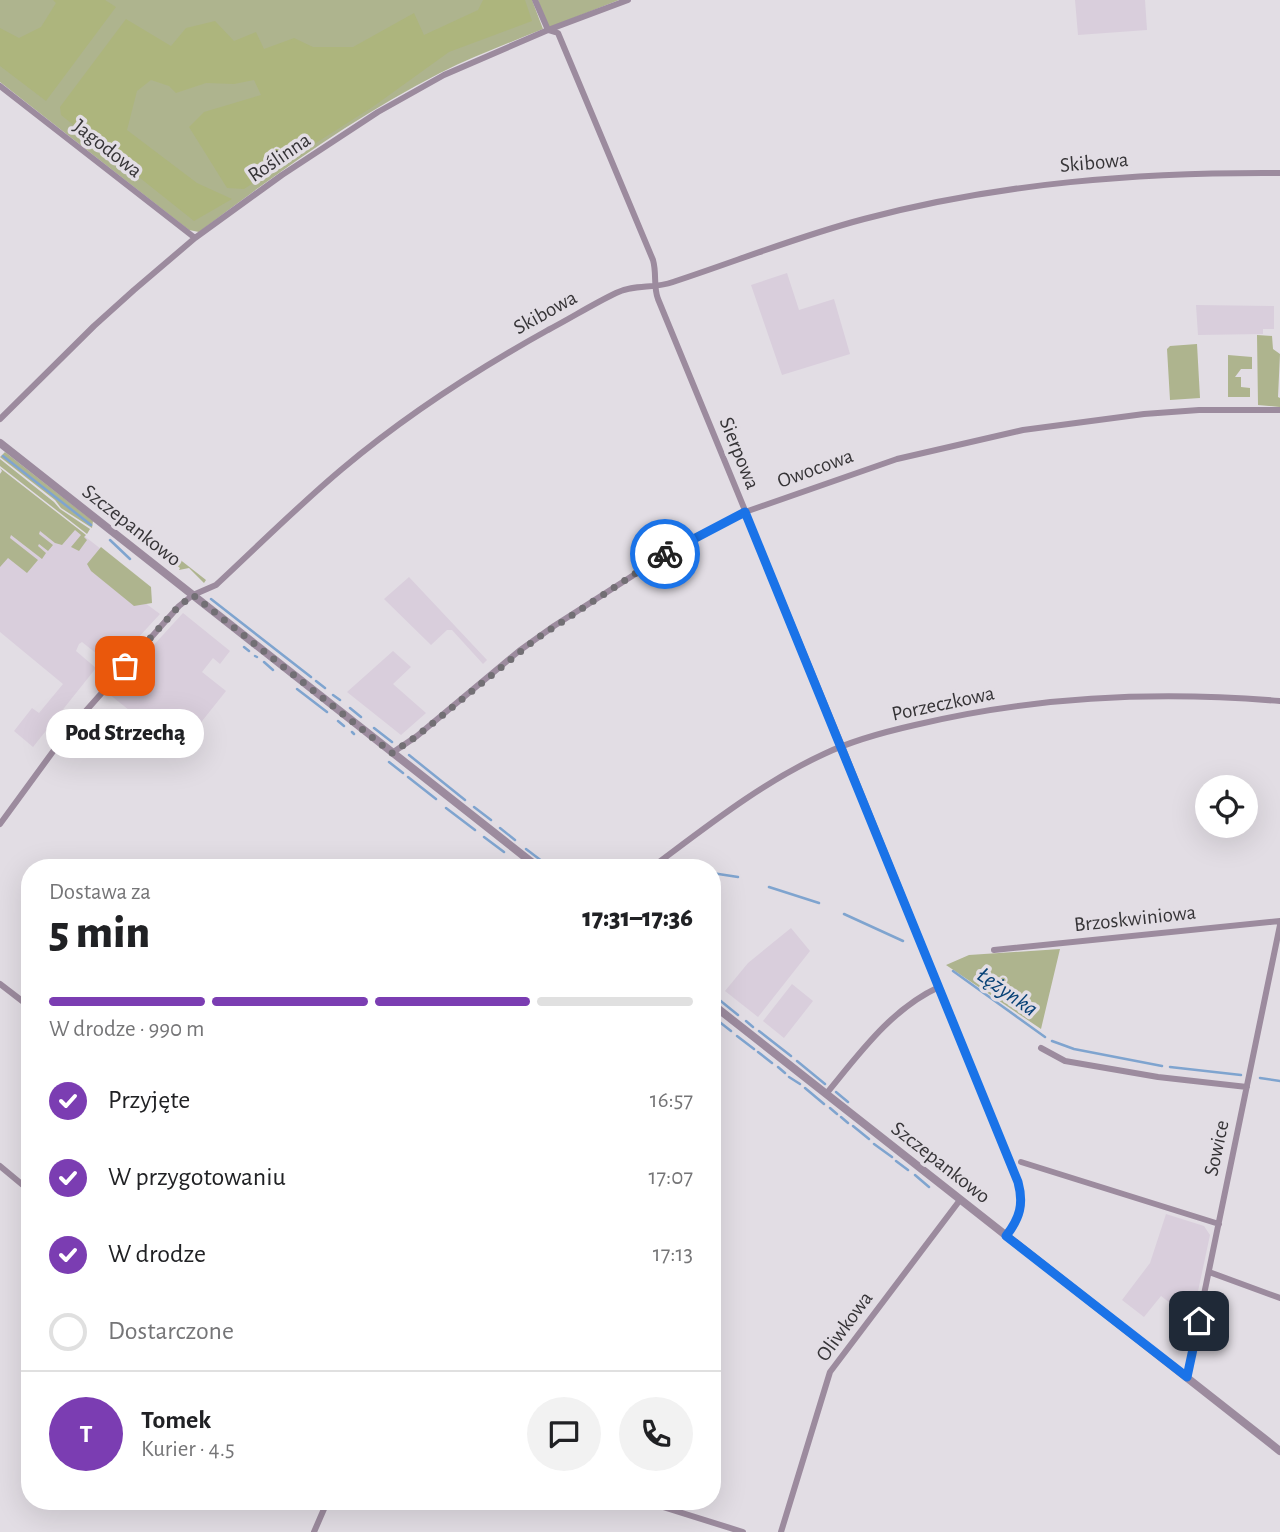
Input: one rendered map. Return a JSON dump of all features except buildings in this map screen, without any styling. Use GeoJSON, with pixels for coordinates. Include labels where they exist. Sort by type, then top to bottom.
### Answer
{"type":"FeatureCollection","features":[{"type":"Feature","properties":{"kind":"street","name":"Sierpowa"},"geometry":{"type":"LineString","coordinates":[[535,0],[548,30],[558,33],[653,260],[658,299],[842,746],[1022,1195],[1017,1221],[1006,1236]]}},
{"type":"Feature","properties":{"kind":"street","name":"Roślinna"},"geometry":{"type":"LineString","coordinates":[[0,419],[94,326],[195,238],[288,171],[444,75],[548,30],[628,0]]}},
{"type":"Feature","properties":{"kind":"street","name":"Jagodowa"},"geometry":{"type":"LineString","coordinates":[[0,86],[195,238]]}},
{"type":"Feature","properties":{"kind":"street","name":"Skibowa"},"geometry":{"type":"LineString","coordinates":[[0,824],[68,731],[179,606],[193,595],[216,585],[342,469],[430,401],[515,348],[613,294],[631,287],[671,283],[766,248],[864,219],[996,191],[1058,182],[1158,174],[1280,173]]}},
{"type":"Feature","properties":{"kind":"street","name":"Owocowa"},"geometry":{"type":"LineString","coordinates":[[392,753],[554,626],[659,558],[745,512],[897,459],[1023,430],[1144,414],[1199,410],[1280,410]]}},
{"type":"Feature","properties":{"kind":"street","name":"Szczepankowo"},"geometry":{"type":"LineString","coordinates":[[0,443],[527,859]]}},
{"type":"Feature","properties":{"kind":"street","name":"Porzeczkowa"},"geometry":{"type":"LineString","coordinates":[[663,859],[753,794],[800,766],[842,746],[926,722],[1037,702],[1171,695],[1280,701]]}},
{"type":"Feature","properties":{"kind":"street","name":"Brzoskwiniowa"},"geometry":{"type":"LineString","coordinates":[[994,950],[1280,923]]}},
{"type":"Feature","properties":{"kind":"street","name":"Sowice"},"geometry":{"type":"LineString","coordinates":[[1187,1377],[1280,923]]}},
{"type":"Feature","properties":{"kind":"street"},"geometry":{"type":"LineString","coordinates":[[0,984],[21,1000]]}},
{"type":"Feature","properties":{"kind":"street"},"geometry":{"type":"LineString","coordinates":[[826,1094],[885,1025],[939,987]]}},
{"type":"Feature","properties":{"kind":"street","name":"Szczepankowo"},"geometry":{"type":"LineString","coordinates":[[721,1011],[1280,1451]]}},
{"type":"Feature","properties":{"kind":"street"},"geometry":{"type":"LineString","coordinates":[[1041,1048],[1065,1061],[1079,1061],[1158,1077],[1247,1087]]}},
{"type":"Feature","properties":{"kind":"street"},"geometry":{"type":"LineString","coordinates":[[1021,1162],[1219,1224]]}},
{"type":"Feature","properties":{"kind":"street"},"geometry":{"type":"LineString","coordinates":[[0,1166],[21,1184]]}},
{"type":"Feature","properties":{"kind":"street","name":"Oliwkowa"},"geometry":{"type":"LineString","coordinates":[[781,1532],[830,1372],[960,1200]]}},
{"type":"Feature","properties":{"kind":"street"},"geometry":{"type":"LineString","coordinates":[[1209,1272],[1280,1298]]}},
{"type":"Feature","properties":{"kind":"street"},"geometry":{"type":"LineString","coordinates":[[314,1532],[324,1510]]}},
{"type":"Feature","properties":{"kind":"street"},"geometry":{"type":"LineString","coordinates":[[672,1510],[741,1532]]}},
{"type":"Feature","properties":{"kind":"shaded area"},"geometry":{"type":"Polygon","coordinates":[[[1075,0],[1145,0],[1147,30],[1078,35],[1075,0]]]}},
{"type":"Feature","properties":{"kind":"shaded area"},"geometry":{"type":"Polygon","coordinates":[[[787,273],[799,310],[834,299],[850,354],[782,375],[751,285],[787,273]]]}},
{"type":"Feature","properties":{"kind":"shaded area"},"geometry":{"type":"Polygon","coordinates":[[[1196,305],[1274,306],[1274,329],[1263,329],[1263,334],[1198,335],[1196,305]]]}},
{"type":"Feature","properties":{"kind":"shaded area"},"geometry":{"type":"Polygon","coordinates":[[[2,471],[149,587],[141,600],[160,614],[112,666],[82,642],[79,644],[76,651],[96,668],[33,747],[14,731],[32,708],[39,713],[63,684],[0,632],[2,471]]]}},
{"type":"Feature","properties":{"kind":"shaded area"},"geometry":{"type":"Polygon","coordinates":[[[409,577],[487,660],[483,664],[452,630],[447,630],[431,645],[384,599],[409,577]]]}},
{"type":"Feature","properties":{"kind":"shaded area"},"geometry":{"type":"Polygon","coordinates":[[[183,613],[230,651],[220,664],[213,658],[202,672],[226,691],[179,750],[109,694],[183,613]]]}},
{"type":"Feature","properties":{"kind":"shaded area"},"geometry":{"type":"Polygon","coordinates":[[[393,651],[411,667],[393,684],[426,713],[401,735],[347,692],[393,651]]]}},
{"type":"Feature","properties":{"kind":"shaded area"},"geometry":{"type":"Polygon","coordinates":[[[791,928],[810,951],[758,1017],[725,991],[748,963],[791,928]]]}},
{"type":"Feature","properties":{"kind":"shaded area"},"geometry":{"type":"Polygon","coordinates":[[[792,984],[813,1001],[784,1038],[763,1021],[792,984]]]}},
{"type":"Feature","properties":{"kind":"shaded area"},"geometry":{"type":"Polygon","coordinates":[[[1166,1214],[1204,1226],[1210,1235],[1194,1310],[1180,1300],[1174,1306],[1161,1296],[1144,1317],[1122,1300],[1150,1263],[1166,1214]]]}},
{"type":"Feature","properties":{"kind":"green space"},"geometry":{"type":"Polygon","coordinates":[[[0,0],[532,0],[543,29],[453,67],[377,108],[286,168],[199,232],[189,230],[0,82],[0,0]]]}},
{"type":"Feature","properties":{"kind":"green space"},"geometry":{"type":"Polygon","coordinates":[[[53,0],[105,0],[116,7],[46,101],[0,66],[0,28],[19,38],[41,27],[56,3],[53,0]]]}},
{"type":"Feature","properties":{"kind":"green space"},"geometry":{"type":"Polygon","coordinates":[[[483,0],[525,0],[532,21],[449,52],[374,106],[244,189],[227,188],[189,127],[204,112],[261,95],[254,80],[234,84],[206,83],[176,93],[169,86],[151,80],[137,91],[127,130],[197,183],[232,199],[194,221],[61,115],[60,107],[126,19],[171,46],[186,28],[215,21],[234,41],[256,32],[264,49],[294,38],[313,47],[353,47],[414,13],[424,35],[478,10],[483,0]]]}},
{"type":"Feature","properties":{"kind":"green space"},"geometry":{"type":"Polygon","coordinates":[[[538,0],[619,0],[548,28],[538,0]]]}},
{"type":"Feature","properties":{"kind":"green space"},"geometry":{"type":"Polygon","coordinates":[[[1257,335],[1272,336],[1273,349],[1280,354],[1280,407],[1258,405],[1257,335]]]}},
{"type":"Feature","properties":{"kind":"green space"},"geometry":{"type":"Polygon","coordinates":[[[1197,344],[1200,398],[1170,400],[1167,349],[1170,346],[1197,344]]]}},
{"type":"Feature","properties":{"kind":"green space"},"geometry":{"type":"Polygon","coordinates":[[[1228,355],[1252,357],[1252,369],[1241,369],[1235,377],[1241,377],[1241,387],[1250,388],[1250,397],[1228,397],[1228,355]]]}},
{"type":"Feature","properties":{"kind":"green space"},"geometry":{"type":"Polygon","coordinates":[[[5,452],[93,521],[92,528],[61,508],[55,500],[0,457],[5,452]]]}},
{"type":"Feature","properties":{"kind":"green space"},"geometry":{"type":"Polygon","coordinates":[[[0,459],[60,509],[90,529],[87,534],[0,466],[0,459]]]}},
{"type":"Feature","properties":{"kind":"green space"},"geometry":{"type":"Polygon","coordinates":[[[0,468],[86,535],[84,537],[87,540],[79,551],[71,547],[81,535],[75,530],[62,545],[40,531],[39,534],[53,545],[48,551],[39,544],[46,553],[42,559],[11,535],[10,538],[38,560],[27,573],[8,558],[0,567],[0,468]]]}},
{"type":"Feature","properties":{"kind":"green space"},"geometry":{"type":"Polygon","coordinates":[[[132,522],[206,580],[204,583],[189,568],[179,570],[180,568],[124,524],[132,522]]]}},
{"type":"Feature","properties":{"kind":"green space"},"geometry":{"type":"Polygon","coordinates":[[[101,547],[151,587],[152,603],[134,606],[91,571],[87,564],[101,547]]]}},
{"type":"Feature","properties":{"kind":"green space"},"geometry":{"type":"Polygon","coordinates":[[[1060,949],[1041,1029],[946,965],[969,955],[1060,949]]]}},
{"type":"Feature","properties":{"kind":"waterway"},"geometry":{"type":"LineString","coordinates":[[3,456],[91,525]]}},
{"type":"Feature","properties":{"kind":"waterway"},"geometry":{"type":"LineString","coordinates":[[110,540],[130,559]]}},
{"type":"Feature","properties":{"kind":"waterway"},"geometry":{"type":"LineString","coordinates":[[211,599],[311,677]]}},
{"type":"Feature","properties":{"kind":"waterway"},"geometry":{"type":"LineString","coordinates":[[244,647],[249,651]]}},
{"type":"Feature","properties":{"kind":"waterway"},"geometry":{"type":"LineString","coordinates":[[264,662],[273,670]]}},
{"type":"Feature","properties":{"kind":"waterway"},"geometry":{"type":"LineString","coordinates":[[316,681],[325,688]]}},
{"type":"Feature","properties":{"kind":"waterway"},"geometry":{"type":"LineString","coordinates":[[297,689],[327,712]]}},
{"type":"Feature","properties":{"kind":"waterway"},"geometry":{"type":"LineString","coordinates":[[333,695],[340,700]]}},
{"type":"Feature","properties":{"kind":"waterway"},"geometry":{"type":"LineString","coordinates":[[350,708],[361,717]]}},
{"type":"Feature","properties":{"kind":"waterway"},"geometry":{"type":"LineString","coordinates":[[338,721],[344,726]]}},
{"type":"Feature","properties":{"kind":"waterway"},"geometry":{"type":"LineString","coordinates":[[374,728],[392,742]]}},
{"type":"Feature","properties":{"kind":"waterway"},"geometry":{"type":"LineString","coordinates":[[409,755],[465,800]]}},
{"type":"Feature","properties":{"kind":"waterway"},"geometry":{"type":"LineString","coordinates":[[389,762],[403,773]]}},
{"type":"Feature","properties":{"kind":"waterway"},"geometry":{"type":"LineString","coordinates":[[408,777],[436,799]]}},
{"type":"Feature","properties":{"kind":"waterway"},"geometry":{"type":"LineString","coordinates":[[474,807],[491,820]]}},
{"type":"Feature","properties":{"kind":"waterway"},"geometry":{"type":"LineString","coordinates":[[446,808],[475,830]]}},
{"type":"Feature","properties":{"kind":"waterway"},"geometry":{"type":"LineString","coordinates":[[500,828],[515,840]]}},
{"type":"Feature","properties":{"kind":"waterway"},"geometry":{"type":"LineString","coordinates":[[484,837],[504,852]]}},
{"type":"Feature","properties":{"kind":"waterway"},"geometry":{"type":"LineString","coordinates":[[526,849],[539,859]]}},
{"type":"Feature","properties":{"kind":"waterway","name":"Łężynka"},"geometry":{"type":"LineString","coordinates":[[721,874],[738,877]]}},
{"type":"Feature","properties":{"kind":"waterway","name":"Łężynka"},"geometry":{"type":"LineString","coordinates":[[769,887],[819,903]]}},
{"type":"Feature","properties":{"kind":"waterway","name":"Łężynka"},"geometry":{"type":"LineString","coordinates":[[844,914],[903,941]]}},
{"type":"Feature","properties":{"kind":"waterway","name":"Łężynka"},"geometry":{"type":"LineString","coordinates":[[953,971],[1045,1037]]}},
{"type":"Feature","properties":{"kind":"waterway"},"geometry":{"type":"LineString","coordinates":[[721,1001],[738,1015]]}},
{"type":"Feature","properties":{"kind":"waterway"},"geometry":{"type":"LineString","coordinates":[[746,1021],[753,1027]]}},
{"type":"Feature","properties":{"kind":"waterway"},"geometry":{"type":"LineString","coordinates":[[721,1023],[731,1031]]}},
{"type":"Feature","properties":{"kind":"waterway"},"geometry":{"type":"LineString","coordinates":[[759,1031],[791,1056]]}},
{"type":"Feature","properties":{"kind":"waterway"},"geometry":{"type":"LineString","coordinates":[[737,1036],[754,1049]]}},
{"type":"Feature","properties":{"kind":"waterway","name":"Łężynka"},"geometry":{"type":"LineString","coordinates":[[1052,1041],[1074,1049],[1162,1066]]}},
{"type":"Feature","properties":{"kind":"waterway"},"geometry":{"type":"LineString","coordinates":[[758,1052],[772,1063]]}},
{"type":"Feature","properties":{"kind":"waterway"},"geometry":{"type":"LineString","coordinates":[[797,1061],[825,1084]]}},
{"type":"Feature","properties":{"kind":"waterway"},"geometry":{"type":"LineString","coordinates":[[778,1067],[785,1073]]}},
{"type":"Feature","properties":{"kind":"waterway","name":"Łężynka"},"geometry":{"type":"LineString","coordinates":[[1170,1067],[1241,1075]]}},
{"type":"Feature","properties":{"kind":"waterway"},"geometry":{"type":"LineString","coordinates":[[789,1077],[800,1084]]}},
{"type":"Feature","properties":{"kind":"waterway","name":"Łężynka"},"geometry":{"type":"LineString","coordinates":[[1260,1078],[1280,1081]]}},
{"type":"Feature","properties":{"kind":"waterway"},"geometry":{"type":"LineString","coordinates":[[805,1088],[824,1104]]}},
{"type":"Feature","properties":{"kind":"waterway"},"geometry":{"type":"LineString","coordinates":[[836,1092],[848,1102]]}},
{"type":"Feature","properties":{"kind":"waterway"},"geometry":{"type":"LineString","coordinates":[[830,1108],[837,1114]]}},
{"type":"Feature","properties":{"kind":"waterway"},"geometry":{"type":"LineString","coordinates":[[841,1117],[848,1123]]}},
{"type":"Feature","properties":{"kind":"waterway"},"geometry":{"type":"LineString","coordinates":[[853,1126],[869,1139]]}},
{"type":"Feature","properties":{"kind":"waterway"},"geometry":{"type":"LineString","coordinates":[[874,1144],[892,1157]]}},
{"type":"Feature","properties":{"kind":"waterway"},"geometry":{"type":"LineString","coordinates":[[896,1161],[908,1170]]}},
{"type":"Feature","properties":{"kind":"waterway"},"geometry":{"type":"LineString","coordinates":[[915,1175],[929,1187]]}},
{"type":"Feature","properties":{"kind":"way so far"},"geometry":{"type":"LineString","coordinates":[[125,666],[179,606],[193,595],[392,753],[417,736],[536,639],[665,554]]}},
{"type":"Feature","properties":{"kind":"place","name":"Pod Strzechą"},"geometry":{"type":"Point","coordinates":[125,666]}},
{"type":"Feature","properties":{"kind":"route"},"geometry":{"type":"LineString","coordinates":[[665,554],[745,512],[1018,1182],[1022,1195],[1020,1212],[1006,1236],[1187,1377],[1199,1321]]}}]}
